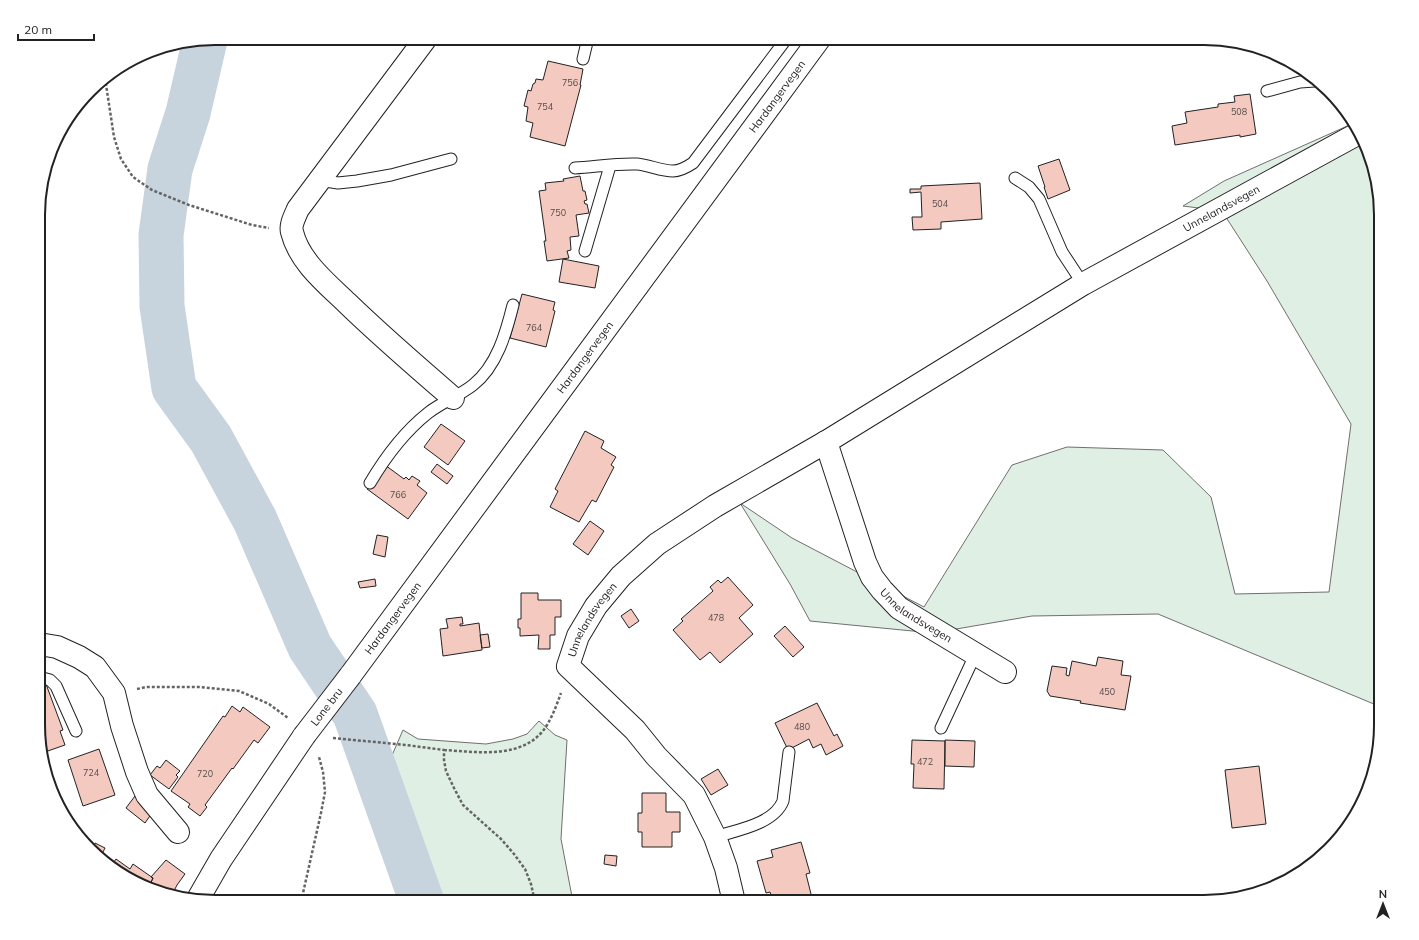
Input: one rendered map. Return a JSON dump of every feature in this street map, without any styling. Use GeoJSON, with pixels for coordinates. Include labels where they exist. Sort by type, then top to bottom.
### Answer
{"type":"FeatureCollection","features":[{"type":"Feature","properties":{"kind":"street"},"geometry":{"type":"LineString","coordinates":[[421,45],[298,209],[291,230],[303,256],[323,280],[362,318],[453,398]]}},
{"type":"Feature","properties":{"kind":"street","name":"Hardangervegen"},"geometry":{"type":"LineString","coordinates":[[350,676],[815,45]]}},
{"type":"Feature","properties":{"kind":"street","name":"Unnelandsvegen"},"geometry":{"type":"LineString","coordinates":[[732,895],[726,868],[716,837],[694,795],[656,756],[635,730],[568,666],[578,636],[596,606],[621,576],[656,544],[715,506],[826,442],[1083,284],[1354,136]]}},
{"type":"Feature","properties":{"kind":"street","name":"Unnelandsvegen"},"geometry":{"type":"LineString","coordinates":[[826,442],[865,562],[872,577],[882,590],[899,608],[1005,672]]}},
{"type":"Feature","properties":{"kind":"street"},"geometry":{"type":"LineString","coordinates":[[45,645],[57,647],[80,657],[95,667],[114,692],[122,726],[147,795],[178,832]]}},
{"type":"Feature","properties":{"kind":"street","name":"Lone bru"},"geometry":{"type":"LineString","coordinates":[[298,729],[350,676]]}},
{"type":"Feature","properties":{"kind":"street"},"geometry":{"type":"LineString","coordinates":[[200,895],[298,729]]}},
{"type":"Feature","properties":{"kind":"lane"},"geometry":{"type":"LineString","coordinates":[[583,59],[586,45]]}},
{"type":"Feature","properties":{"kind":"lane"},"geometry":{"type":"LineString","coordinates":[[575,168],[635,164],[675,171],[693,163],[782,45]]}},
{"type":"Feature","properties":{"kind":"lane"},"geometry":{"type":"LineString","coordinates":[[1267,91],[1300,82],[1309,81]]}},
{"type":"Feature","properties":{"kind":"lane"},"geometry":{"type":"LineString","coordinates":[[319,180],[338,183],[357,181],[391,175],[451,158]]}},
{"type":"Feature","properties":{"kind":"lane"},"geometry":{"type":"LineString","coordinates":[[585,251],[610,166]]}},
{"type":"Feature","properties":{"kind":"lane"},"geometry":{"type":"LineString","coordinates":[[1015,178],[1028,187],[1039,199],[1062,252],[1083,284]]}},
{"type":"Feature","properties":{"kind":"lane"},"geometry":{"type":"LineString","coordinates":[[370,483],[386,457],[405,434],[429,412],[473,385],[486,372],[497,354],[506,331],[513,305]]}},
{"type":"Feature","properties":{"kind":"lane"},"geometry":{"type":"LineString","coordinates":[[941,728],[975,655]]}},
{"type":"Feature","properties":{"kind":"lane"},"geometry":{"type":"LineString","coordinates":[[45,678],[50,680],[56,686],[76,731]]}},
{"type":"Feature","properties":{"kind":"lane"},"geometry":{"type":"LineString","coordinates":[[716,837],[763,822],[773,816],[780,808],[783,801],[789,752]]}},
{"type":"Feature","properties":{"kind":"path"},"geometry":{"type":"LineString","coordinates":[[106,85],[114,137],[121,159],[133,177],[152,190],[189,205],[252,225],[291,230]]}},
{"type":"Feature","properties":{"kind":"path"},"geometry":{"type":"LineString","coordinates":[[330,738],[444,750],[489,752],[515,749],[531,742],[547,726],[554,711],[568,666]]}},
{"type":"Feature","properties":{"kind":"path"},"geometry":{"type":"LineString","coordinates":[[114,692],[146,687],[200,687],[239,691],[269,704],[298,729]]}},
{"type":"Feature","properties":{"kind":"path"},"geometry":{"type":"LineString","coordinates":[[444,750],[446,772],[463,805],[501,839],[522,864],[531,884],[533,895]]}},
{"type":"Feature","properties":{"kind":"path"},"geometry":{"type":"LineString","coordinates":[[303,895],[325,792],[323,772],[318,755]]}},
{"type":"Feature","properties":{"kind":"green space"},"geometry":{"type":"Polygon","coordinates":[[[1348,126],[1365,160],[1371,182],[1374,204],[1374,704],[1158,614],[1032,616],[933,633],[810,621],[790,584],[740,503],[792,538],[924,607],[1012,465],[1067,447],[1163,450],[1211,497],[1235,594],[1329,592],[1351,424],[1267,281],[1222,211],[1183,206],[1224,181],[1348,126]]]}},
{"type":"Feature","properties":{"kind":"green space"},"geometry":{"type":"Polygon","coordinates":[[[539,721],[555,735],[567,740],[561,839],[572,895],[407,895],[383,776],[403,730],[418,739],[486,744],[513,739],[527,734],[539,721]]]}},
{"type":"Feature","properties":{"kind":"building"},"geometry":{"type":"Polygon","coordinates":[[[548,61],[583,69],[581,85],[565,146],[530,137],[533,123],[526,121],[528,107],[524,106],[528,90],[531,91],[536,79],[543,80],[548,61]]]}},
{"type":"Feature","properties":{"kind":"building"},"geometry":{"type":"Polygon","coordinates":[[[1250,94],[1256,134],[1175,145],[1172,126],[1187,123],[1185,112],[1218,107],[1218,104],[1235,102],[1234,96],[1250,94]]]}},
{"type":"Feature","properties":{"kind":"building"},"geometry":{"type":"Polygon","coordinates":[[[1059,159],[1070,190],[1048,199],[1038,166],[1059,159]]]}},
{"type":"Feature","properties":{"kind":"building"},"geometry":{"type":"Polygon","coordinates":[[[580,176],[583,191],[585,191],[587,200],[584,201],[585,204],[587,204],[589,213],[576,215],[579,236],[570,237],[571,250],[567,251],[569,258],[547,261],[544,241],[546,241],[539,191],[546,190],[545,183],[564,181],[563,179],[580,176]]]}},
{"type":"Feature","properties":{"kind":"building"},"geometry":{"type":"Polygon","coordinates":[[[980,183],[982,219],[941,222],[941,229],[913,230],[912,217],[922,217],[921,192],[910,193],[910,189],[921,189],[921,186],[980,183]]]}},
{"type":"Feature","properties":{"kind":"building"},"geometry":{"type":"Polygon","coordinates":[[[563,259],[599,266],[595,288],[559,282],[563,259]]]}},
{"type":"Feature","properties":{"kind":"building"},"geometry":{"type":"Polygon","coordinates":[[[522,294],[555,302],[553,310],[555,311],[546,347],[510,338],[522,294]]]}},
{"type":"Feature","properties":{"kind":"building"},"geometry":{"type":"Polygon","coordinates":[[[441,424],[465,441],[448,465],[424,447],[441,424]]]}},
{"type":"Feature","properties":{"kind":"building"},"geometry":{"type":"Polygon","coordinates":[[[585,431],[604,441],[601,448],[616,457],[611,465],[614,467],[596,502],[592,500],[579,522],[550,507],[558,491],[555,489],[585,431]]]}},
{"type":"Feature","properties":{"kind":"building"},"geometry":{"type":"Polygon","coordinates":[[[437,464],[453,476],[447,484],[431,472],[437,464]]]}},
{"type":"Feature","properties":{"kind":"building"},"geometry":{"type":"Polygon","coordinates":[[[385,465],[404,479],[406,477],[409,480],[412,476],[420,481],[417,485],[427,493],[408,519],[367,489],[385,465]]]}},
{"type":"Feature","properties":{"kind":"building"},"geometry":{"type":"Polygon","coordinates":[[[590,521],[604,531],[588,555],[573,544],[590,521]]]}},
{"type":"Feature","properties":{"kind":"building"},"geometry":{"type":"Polygon","coordinates":[[[377,535],[388,537],[385,557],[373,554],[377,535]]]}},
{"type":"Feature","properties":{"kind":"building"},"geometry":{"type":"Polygon","coordinates":[[[728,577],[753,605],[739,618],[753,634],[720,663],[710,652],[700,660],[673,630],[683,621],[681,619],[713,591],[710,587],[718,580],[721,583],[728,577]]]}},
{"type":"Feature","properties":{"kind":"building"},"geometry":{"type":"Polygon","coordinates":[[[375,579],[376,586],[360,588],[358,582],[375,579]]]}},
{"type":"Feature","properties":{"kind":"building"},"geometry":{"type":"Polygon","coordinates":[[[521,593],[538,593],[538,600],[561,600],[561,617],[555,617],[555,635],[550,635],[550,649],[538,649],[539,635],[520,636],[518,619],[521,619],[521,593]]]}},
{"type":"Feature","properties":{"kind":"building"},"geometry":{"type":"Polygon","coordinates":[[[631,609],[639,621],[629,628],[621,616],[631,609]]]}},
{"type":"Feature","properties":{"kind":"building"},"geometry":{"type":"Polygon","coordinates":[[[462,617],[463,624],[460,624],[460,626],[479,623],[482,650],[443,656],[440,629],[448,628],[446,619],[462,617]]]}},
{"type":"Feature","properties":{"kind":"building"},"geometry":{"type":"Polygon","coordinates":[[[785,626],[804,647],[793,657],[774,636],[785,626]]]}},
{"type":"Feature","properties":{"kind":"building"},"geometry":{"type":"Polygon","coordinates":[[[488,634],[490,647],[482,648],[480,635],[488,634]]]}},
{"type":"Feature","properties":{"kind":"building"},"geometry":{"type":"Polygon","coordinates":[[[1098,657],[1123,661],[1121,675],[1131,676],[1125,710],[1080,703],[1081,701],[1050,696],[1047,691],[1052,666],[1067,668],[1066,675],[1069,676],[1072,661],[1096,666],[1098,657]]]}},
{"type":"Feature","properties":{"kind":"building"},"geometry":{"type":"Polygon","coordinates":[[[45,684],[63,730],[60,731],[65,745],[47,751],[45,736],[45,684]]]}},
{"type":"Feature","properties":{"kind":"building"},"geometry":{"type":"Polygon","coordinates":[[[817,703],[834,736],[837,734],[843,746],[826,755],[821,744],[813,748],[809,739],[788,750],[775,723],[817,703]]]}},
{"type":"Feature","properties":{"kind":"building"},"geometry":{"type":"Polygon","coordinates":[[[232,706],[240,712],[243,707],[270,727],[258,743],[254,740],[205,805],[207,807],[200,816],[188,807],[190,804],[171,791],[223,716],[225,717],[232,706]]]}},
{"type":"Feature","properties":{"kind":"building"},"geometry":{"type":"Polygon","coordinates":[[[912,740],[945,741],[944,789],[913,788],[914,764],[911,764],[912,740]]]}},
{"type":"Feature","properties":{"kind":"building"},"geometry":{"type":"Polygon","coordinates":[[[945,740],[975,741],[974,767],[945,766],[945,740]]]}},
{"type":"Feature","properties":{"kind":"building"},"geometry":{"type":"Polygon","coordinates":[[[99,749],[115,795],[83,806],[68,760],[99,749]]]}},
{"type":"Feature","properties":{"kind":"building"},"geometry":{"type":"Polygon","coordinates":[[[166,760],[180,771],[176,775],[178,777],[169,789],[150,775],[157,766],[160,768],[166,760]]]}},
{"type":"Feature","properties":{"kind":"building"},"geometry":{"type":"Polygon","coordinates":[[[1259,766],[1266,824],[1232,828],[1225,770],[1259,766]]]}},
{"type":"Feature","properties":{"kind":"building"},"geometry":{"type":"Polygon","coordinates":[[[718,769],[728,785],[711,795],[701,779],[718,769]]]}},
{"type":"Feature","properties":{"kind":"building"},"geometry":{"type":"Polygon","coordinates":[[[642,793],[666,793],[666,812],[680,812],[680,832],[672,832],[672,847],[642,847],[642,832],[638,832],[638,813],[642,813],[642,793]]]}},
{"type":"Feature","properties":{"kind":"building"},"geometry":{"type":"Polygon","coordinates":[[[135,796],[154,810],[145,823],[126,808],[135,796]]]}},
{"type":"Feature","properties":{"kind":"building"},"geometry":{"type":"Polygon","coordinates":[[[801,842],[810,873],[806,874],[811,895],[771,895],[770,892],[766,893],[757,861],[773,857],[771,850],[801,842]]]}},
{"type":"Feature","properties":{"kind":"building"},"geometry":{"type":"Polygon","coordinates":[[[95,843],[105,848],[103,853],[95,845],[95,843]]]}},
{"type":"Feature","properties":{"kind":"building"},"geometry":{"type":"Polygon","coordinates":[[[605,855],[617,856],[616,866],[604,864],[605,855]]]}},
{"type":"Feature","properties":{"kind":"building"},"geometry":{"type":"Polygon","coordinates":[[[116,859],[130,869],[133,864],[153,878],[150,882],[130,872],[114,861],[116,859]]]}},
{"type":"Feature","properties":{"kind":"building"},"geometry":{"type":"Polygon","coordinates":[[[166,860],[185,874],[175,890],[151,882],[153,878],[151,877],[166,860]]]}},
{"type":"Feature","properties":{"kind":"waterway"},"geometry":{"type":"LineString","coordinates":[[204,45],[188,113],[170,169],[161,235],[162,306],[174,388],[211,439],[255,520],[310,647],[355,714],[420,895]]}}]}
